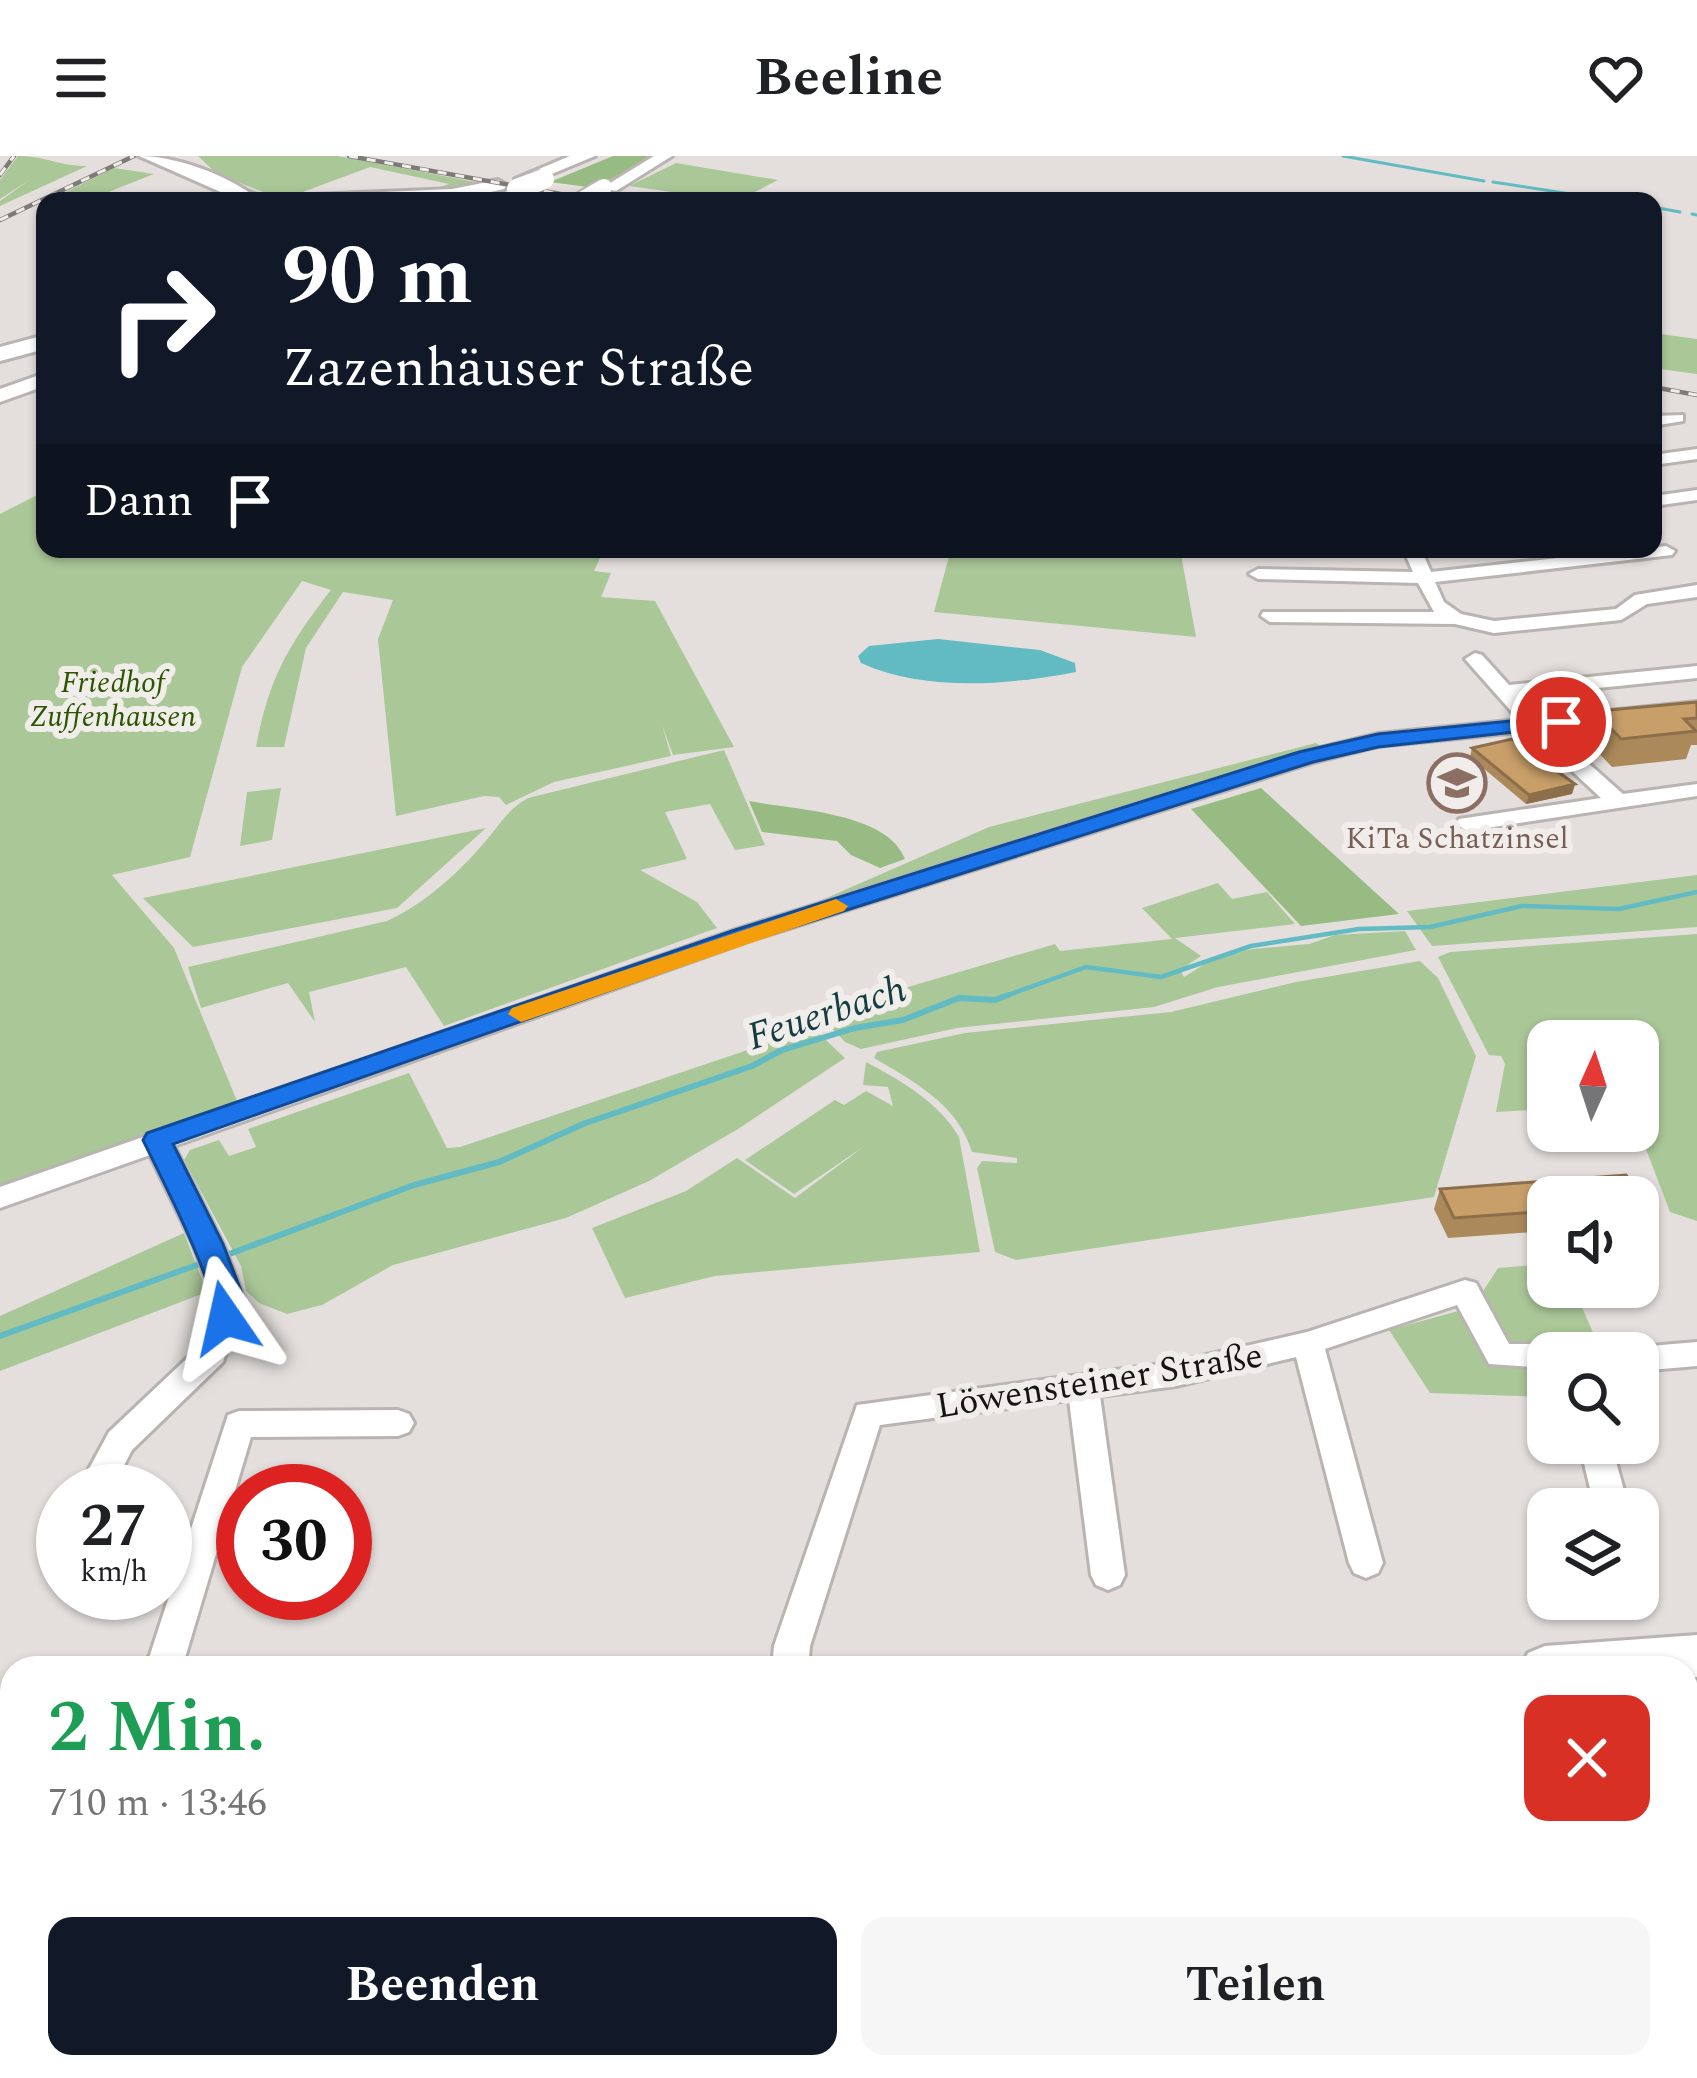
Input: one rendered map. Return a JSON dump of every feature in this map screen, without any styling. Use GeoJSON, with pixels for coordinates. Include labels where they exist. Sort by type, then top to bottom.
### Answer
{"type":"FeatureCollection","features":[{"type":"Feature","properties":{"kind":"highway"},"geometry":{"type":"LineString","coordinates":[[515,185],[586,156]]}},
{"type":"Feature","properties":{"kind":"highway"},"geometry":{"type":"LineString","coordinates":[[471,192],[515,185],[604,156]]}},
{"type":"Feature","properties":{"kind":"highway"},"geometry":{"type":"LineString","coordinates":[[0,350],[36,340]]}},
{"type":"Feature","properties":{"kind":"main road"},"geometry":{"type":"LineString","coordinates":[[599,192],[661,156]]}},
{"type":"Feature","properties":{"kind":"main road"},"geometry":{"type":"LineString","coordinates":[[152,158],[233,192]]}},
{"type":"Feature","properties":{"kind":"main road"},"geometry":{"type":"LineString","coordinates":[[189,172],[219,192]]}},
{"type":"Feature","properties":{"kind":"main road"},"geometry":{"type":"LineString","coordinates":[[0,396],[36,382]]}},
{"type":"Feature","properties":{"kind":"street"},"geometry":{"type":"LineString","coordinates":[[1662,420],[1678,418]]}},
{"type":"Feature","properties":{"kind":"street"},"geometry":{"type":"LineString","coordinates":[[1662,455],[1697,454]]}},
{"type":"Feature","properties":{"kind":"street"},"geometry":{"type":"LineString","coordinates":[[1662,500],[1697,495]]}},
{"type":"Feature","properties":{"kind":"street"},"geometry":{"type":"LineString","coordinates":[[1662,551],[1666,551]]}},
{"type":"Feature","properties":{"kind":"street"},"geometry":{"type":"LineString","coordinates":[[1416,558],[1436,605],[1456,618]]}},
{"type":"Feature","properties":{"kind":"street"},"geometry":{"type":"LineString","coordinates":[[1258,574],[1424,578],[1603,558]]}},
{"type":"Feature","properties":{"kind":"street"},"geometry":{"type":"LineString","coordinates":[[1270,616],[1456,618],[1494,627],[1520,627],[1621,614],[1642,599],[1697,591]]}},
{"type":"Feature","properties":{"kind":"street"},"geometry":{"type":"LineString","coordinates":[[1475,659],[1615,799]]}},
{"type":"Feature","properties":{"kind":"street"},"geometry":{"type":"LineString","coordinates":[[1507,691],[1697,672]]}},
{"type":"Feature","properties":{"kind":"street"},"geometry":{"type":"LineString","coordinates":[[0,1198],[743,935],[1307,757],[1364,742],[1697,708]]}},
{"type":"Feature","properties":{"kind":"street"},"geometry":{"type":"LineString","coordinates":[[1467,824],[1697,790]]}},
{"type":"Feature","properties":{"kind":"street"},"geometry":{"type":"LineString","coordinates":[[108,1464],[120,1441],[212,1354],[229,1299],[157,1140]]}},
{"type":"Feature","properties":{"kind":"street","name":"Löwensteiner Straße"},"geometry":{"type":"LineString","coordinates":[[791,1656],[868,1414],[1176,1374],[1308,1343],[1465,1291],[1500,1356],[1527,1356]]}},
{"type":"Feature","properties":{"kind":"street"},"geometry":{"type":"LineString","coordinates":[[1308,1343],[1366,1563]]}},
{"type":"Feature","properties":{"kind":"street"},"geometry":{"type":"LineString","coordinates":[[1659,1357],[1697,1354]]}},
{"type":"Feature","properties":{"kind":"street"},"geometry":{"type":"LineString","coordinates":[[1083,1387],[1108,1575]]}},
{"type":"Feature","properties":{"kind":"street"},"geometry":{"type":"LineString","coordinates":[[168,1656],[239,1424],[398,1423]]}},
{"type":"Feature","properties":{"kind":"green space"},"geometry":{"type":"Polygon","coordinates":[[[18,156],[87,166],[0,206],[0,201],[31,179],[0,199],[0,180],[18,156]]]}},
{"type":"Feature","properties":{"kind":"green space"},"geometry":{"type":"Polygon","coordinates":[[[198,156],[338,156],[491,185],[433,189],[449,184],[370,167],[303,192],[263,192],[217,174],[198,156]]]}},
{"type":"Feature","properties":{"kind":"green space"},"geometry":{"type":"Polygon","coordinates":[[[613,156],[652,156],[595,188],[550,182],[613,156]]]}},
{"type":"Feature","properties":{"kind":"green space"},"geometry":{"type":"Polygon","coordinates":[[[676,163],[778,180],[755,192],[672,192],[629,186],[676,163]]]}},
{"type":"Feature","properties":{"kind":"green space"},"geometry":{"type":"Polygon","coordinates":[[[114,168],[154,174],[109,192],[66,192],[114,168]]]}},
{"type":"Feature","properties":{"kind":"green space"},"geometry":{"type":"Polygon","coordinates":[[[213,175],[258,192],[243,192],[213,175]]]}},
{"type":"Feature","properties":{"kind":"green space"},"geometry":{"type":"Polygon","coordinates":[[[358,190],[418,190],[340,192],[358,190]]]}},
{"type":"Feature","properties":{"kind":"green space"},"geometry":{"type":"Polygon","coordinates":[[[1662,334],[1697,339],[1697,374],[1662,369],[1662,334]]]}},
{"type":"Feature","properties":{"kind":"green space","name":"Friedhof Zuffenhausen"},"geometry":{"type":"Polygon","coordinates":[[[36,496],[36,558],[600,558],[594,571],[611,573],[601,597],[655,601],[734,747],[673,755],[662,725],[671,756],[554,782],[506,805],[499,797],[484,796],[396,816],[378,639],[393,600],[343,592],[306,648],[284,747],[256,747],[282,663],[331,590],[302,581],[242,667],[190,857],[112,875],[174,948],[237,1101],[0,1189],[0,514],[36,496]]]}},
{"type":"Feature","properties":{"kind":"green space"},"geometry":{"type":"Polygon","coordinates":[[[949,558],[1182,558],[1196,637],[934,612],[949,558]]]}},
{"type":"Feature","properties":{"kind":"green space"},"geometry":{"type":"Polygon","coordinates":[[[1316,743],[1321,746],[808,906],[989,827],[1316,743]]]}},
{"type":"Feature","properties":{"kind":"green space"},"geometry":{"type":"Polygon","coordinates":[[[724,750],[765,845],[735,850],[710,804],[665,812],[687,859],[640,870],[697,902],[717,928],[444,1026],[406,967],[309,992],[315,1022],[288,983],[201,1008],[188,967],[387,921],[442,885],[528,798],[724,750]]]}},
{"type":"Feature","properties":{"kind":"green space"},"geometry":{"type":"Polygon","coordinates":[[[281,788],[272,840],[240,846],[247,792],[281,788]]]}},
{"type":"Feature","properties":{"kind":"green space"},"geometry":{"type":"Polygon","coordinates":[[[1261,788],[1399,914],[1301,926],[1191,809],[1261,788]]]}},
{"type":"Feature","properties":{"kind":"green space"},"geometry":{"type":"Polygon","coordinates":[[[749,801],[860,822],[895,843],[905,859],[880,868],[851,855],[837,841],[762,832],[749,801]]]}},
{"type":"Feature","properties":{"kind":"green space"},"geometry":{"type":"Polygon","coordinates":[[[486,828],[397,908],[193,947],[143,898],[486,828]]]}},
{"type":"Feature","properties":{"kind":"green space"},"geometry":{"type":"Polygon","coordinates":[[[1697,875],[1697,927],[1432,946],[1407,911],[1697,875]]]}},
{"type":"Feature","properties":{"kind":"green space"},"geometry":{"type":"Polygon","coordinates":[[[1218,883],[1232,899],[1267,892],[1295,924],[1175,938],[1201,956],[1180,970],[1184,977],[1211,960],[1252,949],[1309,944],[1335,935],[1405,931],[1416,950],[1218,987],[1154,1007],[957,1028],[861,1049],[845,1042],[826,1022],[891,992],[1055,944],[1060,951],[1172,939],[1142,908],[1218,883]]]}},
{"type":"Feature","properties":{"kind":"green space"},"geometry":{"type":"Polygon","coordinates":[[[1697,934],[1697,1221],[1670,1212],[1647,1152],[1659,1152],[1659,1020],[1527,1020],[1527,1110],[1496,1112],[1505,1064],[1501,1056],[1489,1055],[1438,957],[1450,952],[1697,934]]]}},
{"type":"Feature","properties":{"kind":"green space"},"geometry":{"type":"Polygon","coordinates":[[[1420,961],[1438,978],[1476,1056],[1434,1197],[1016,1260],[995,1252],[977,1168],[982,1161],[1017,1163],[1017,1158],[972,1152],[946,1108],[874,1058],[877,1052],[965,1033],[1171,1012],[1296,982],[1420,961]]]}},
{"type":"Feature","properties":{"kind":"green space"},"geometry":{"type":"Polygon","coordinates":[[[813,1028],[845,1058],[649,1181],[566,1218],[393,1265],[322,1305],[287,1314],[259,1303],[246,1291],[241,1266],[184,1160],[190,1150],[219,1140],[229,1156],[256,1147],[248,1129],[409,1073],[447,1148],[460,1147],[813,1028]]]}},
{"type":"Feature","properties":{"kind":"green space"},"geometry":{"type":"Polygon","coordinates":[[[866,1062],[930,1103],[959,1137],[980,1252],[715,1276],[625,1298],[592,1228],[686,1191],[737,1158],[795,1198],[866,1145],[794,1194],[745,1160],[835,1100],[844,1105],[866,1091],[893,1106],[888,1087],[863,1085],[866,1062]]]}},
{"type":"Feature","properties":{"kind":"green space"},"geometry":{"type":"Polygon","coordinates":[[[184,1233],[207,1292],[0,1371],[0,1316],[184,1233]]]}},
{"type":"Feature","properties":{"kind":"green space"},"geometry":{"type":"Polygon","coordinates":[[[1527,1266],[1527,1308],[1582,1308],[1593,1332],[1527,1332],[1527,1396],[1430,1393],[1389,1330],[1473,1307],[1498,1268],[1527,1266]]]}},
{"type":"Feature","properties":{"kind":"water"},"geometry":{"type":"Polygon","coordinates":[[[938,639],[1040,650],[1075,663],[1076,672],[995,683],[939,682],[886,672],[861,663],[858,656],[869,646],[938,639]]]}},
{"type":"Feature","properties":{"kind":"building"},"geometry":{"type":"Polygon","coordinates":[[[1697,702],[1697,718],[1684,719],[1696,731],[1621,739],[1603,720],[1610,710],[1697,702]]]}},
{"type":"Feature","properties":{"kind":"building"},"geometry":{"type":"Polygon","coordinates":[[[1512,739],[1575,784],[1529,795],[1472,748],[1512,739]]]}},
{"type":"Feature","properties":{"kind":"building"},"geometry":{"type":"Polygon","coordinates":[[[1527,1182],[1527,1213],[1454,1218],[1440,1189],[1527,1182]]]}},
{"type":"Feature","properties":{"kind":"waterway"},"geometry":{"type":"LineString","coordinates":[[1343,156],[1484,181]]}},
{"type":"Feature","properties":{"kind":"waterway"},"geometry":{"type":"LineString","coordinates":[[1493,182],[1558,192]]}},
{"type":"Feature","properties":{"kind":"waterway"},"geometry":{"type":"LineString","coordinates":[[1662,209],[1680,212]]}},
{"type":"Feature","properties":{"kind":"waterway"},"geometry":{"type":"LineString","coordinates":[[1692,214],[1697,215]]}},
{"type":"Feature","properties":{"kind":"waterway","name":"Feuerbach"},"geometry":{"type":"LineString","coordinates":[[1003,997],[1086,967],[1161,977],[1251,946],[1359,929],[1430,927],[1522,906],[1619,909],[1697,892]]}},
{"type":"Feature","properties":{"kind":"waterway","name":"Feuerbach"},"geometry":{"type":"LineString","coordinates":[[1003,997],[1008,995]]}},
{"type":"Feature","properties":{"kind":"waterway","name":"Feuerbach"},"geometry":{"type":"LineString","coordinates":[[959,998],[1003,997]]}},
{"type":"Feature","properties":{"kind":"waterway","name":"Feuerbach"},"geometry":{"type":"LineString","coordinates":[[224,1256],[414,1185],[499,1162],[583,1124],[752,1066],[782,1050],[855,1028],[903,1020],[959,998]]}},
{"type":"Feature","properties":{"kind":"waterway","name":"Feuerbach"},"geometry":{"type":"LineString","coordinates":[[959,998],[965,998]]}},
{"type":"Feature","properties":{"kind":"waterway","name":"Feuerbach"},"geometry":{"type":"LineString","coordinates":[[0,1336],[205,1262]]}},
{"type":"Feature","properties":{"kind":"railway"},"geometry":{"type":"LineString","coordinates":[[0,175],[14,156]]}},
{"type":"Feature","properties":{"kind":"railway"},"geometry":{"type":"LineString","coordinates":[[59,192],[134,156]]}},
{"type":"Feature","properties":{"kind":"railway"},"geometry":{"type":"LineString","coordinates":[[349,156],[549,192]]}},
{"type":"Feature","properties":{"kind":"railway"},"geometry":{"type":"LineString","coordinates":[[0,220],[36,203]]}},
{"type":"Feature","properties":{"kind":"railway"},"geometry":{"type":"LineString","coordinates":[[1662,389],[1697,395]]}},
{"type":"Feature","properties":{"kind":"slow traffic"},"geometry":{"type":"LineString","coordinates":[[521,1014],[836,906]]}},
{"type":"Feature","properties":{"kind":"place","name":"KiTa Schatzinsel"},"geometry":{"type":"Point","coordinates":[1457,783]}},
{"type":"Feature","properties":{"kind":"route"},"geometry":{"type":"LineString","coordinates":[[225,1318],[229,1299],[208,1244],[157,1140],[743,935],[1307,757],[1378,740],[1561,722]]}}]}
